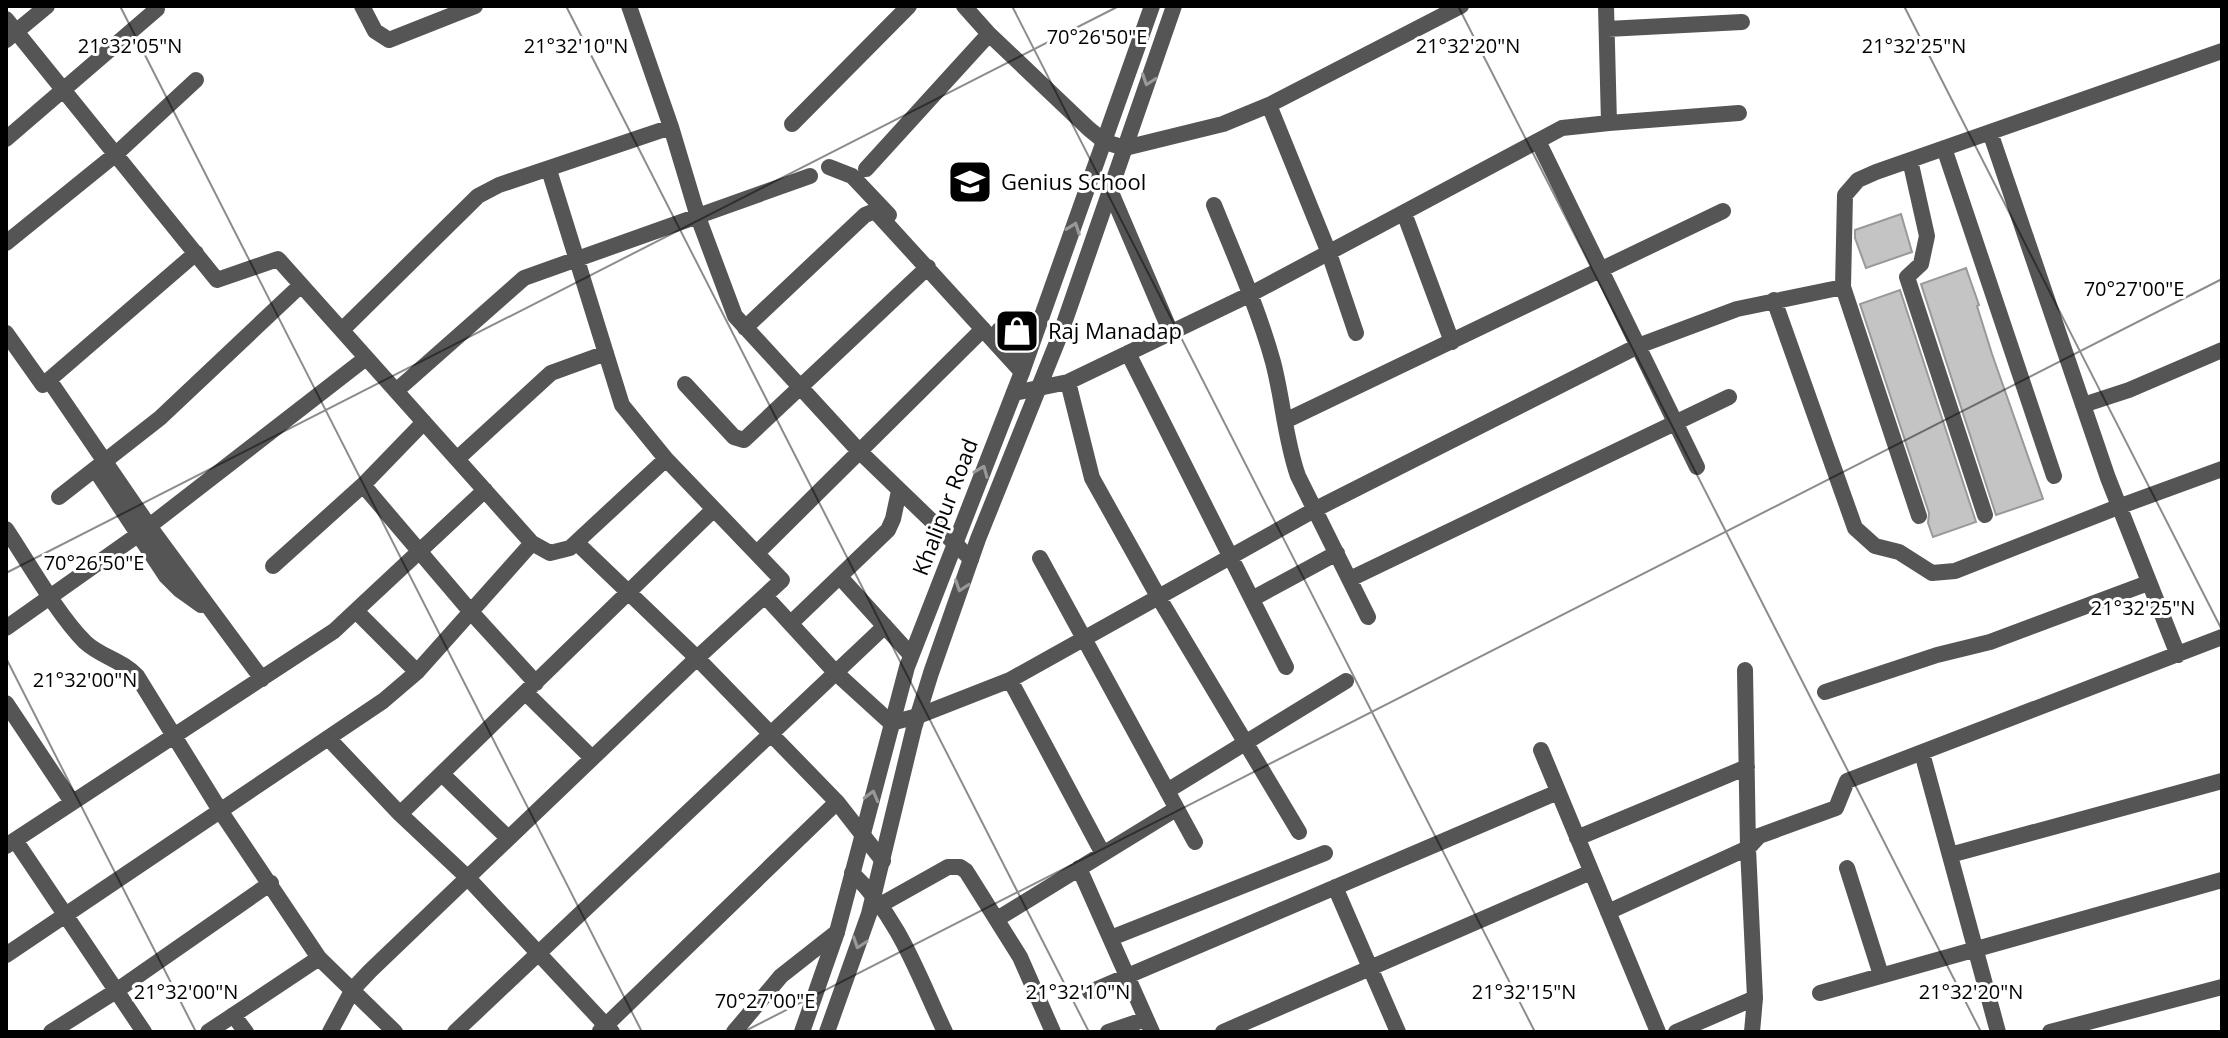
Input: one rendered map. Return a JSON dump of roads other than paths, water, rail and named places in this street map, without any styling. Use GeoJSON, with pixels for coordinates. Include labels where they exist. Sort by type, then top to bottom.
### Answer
{"type":"FeatureCollection","features":[{"type":"Feature","properties":{"kind":"street"},"geometry":{"type":"LineString","coordinates":[[47,6],[9,30],[64,90],[217,280],[278,259],[532,543],[542,550],[556,553],[577,543],[666,459]]}},
{"type":"Feature","properties":{"kind":"street"},"geometry":{"type":"LineString","coordinates":[[362,6],[375,31],[389,40],[472,6]]}},
{"type":"Feature","properties":{"kind":"street"},"geometry":{"type":"LineString","coordinates":[[629,6],[730,304],[745,328],[858,450],[971,559]]}},
{"type":"Feature","properties":{"kind":"street"},"geometry":{"type":"LineString","coordinates":[[792,124],[909,6]]}},
{"type":"Feature","properties":{"kind":"street"},"geometry":{"type":"LineString","coordinates":[[964,6],[989,34],[1105,142],[1125,148],[1223,124],[1269,105],[1461,6]]}},
{"type":"Feature","properties":{"kind":"street","name":"Khalipur Road"},"geometry":{"type":"LineString","coordinates":[[802,1032],[837,932],[911,655],[1014,393],[1152,6]]}},
{"type":"Feature","properties":{"kind":"street","name":"Khalipur Road"},"geometry":{"type":"LineString","coordinates":[[827,1032],[869,914],[878,899],[883,861],[918,716],[971,559],[1040,388],[1174,6]]}},
{"type":"Feature","properties":{"kind":"street"},"geometry":{"type":"LineString","coordinates":[[1606,6],[1609,123]]}},
{"type":"Feature","properties":{"kind":"street"},"geometry":{"type":"LineString","coordinates":[[6,139],[157,9]]}},
{"type":"Feature","properties":{"kind":"street"},"geometry":{"type":"LineString","coordinates":[[1607,29],[1742,22]]}},
{"type":"Feature","properties":{"kind":"street"},"geometry":{"type":"LineString","coordinates":[[866,169],[989,34]]}},
{"type":"Feature","properties":{"kind":"street"},"geometry":{"type":"LineString","coordinates":[[1919,516],[1843,287],[1845,195],[1858,180],[1910,160],[2222,51]]}},
{"type":"Feature","properties":{"kind":"street"},"geometry":{"type":"LineString","coordinates":[[6,243],[116,154],[196,80]]}},
{"type":"Feature","properties":{"kind":"street"},"geometry":{"type":"LineString","coordinates":[[1269,105],[1329,253],[1356,333]]}},
{"type":"Feature","properties":{"kind":"street"},"geometry":{"type":"LineString","coordinates":[[1014,393],[1068,382],[1171,333],[1251,294],[1562,128],[1739,113]]}},
{"type":"Feature","properties":{"kind":"street"},"geometry":{"type":"LineString","coordinates":[[342,330],[478,196],[499,185],[671,127]]}},
{"type":"Feature","properties":{"kind":"street"},"geometry":{"type":"LineString","coordinates":[[1990,132],[2118,507],[2178,655]]}},
{"type":"Feature","properties":{"kind":"street"},"geometry":{"type":"LineString","coordinates":[[1538,141],[1697,467]]}},
{"type":"Feature","properties":{"kind":"street"},"geometry":{"type":"LineString","coordinates":[[1944,148],[2054,476]]}},
{"type":"Feature","properties":{"kind":"street"},"geometry":{"type":"LineString","coordinates":[[1910,160],[1927,236],[1921,264],[1907,277],[1985,515]]}},
{"type":"Feature","properties":{"kind":"street"},"geometry":{"type":"LineString","coordinates":[[829,167],[852,176],[1024,366]]}},
{"type":"Feature","properties":{"kind":"street"},"geometry":{"type":"LineString","coordinates":[[330,1032],[353,989],[782,580],[666,459],[622,405],[549,170]]}},
{"type":"Feature","properties":{"kind":"street"},"geometry":{"type":"LineString","coordinates":[[396,391],[524,278],[810,176]]}},
{"type":"Feature","properties":{"kind":"street"},"geometry":{"type":"LineString","coordinates":[[1110,190],[1171,333]]}},
{"type":"Feature","properties":{"kind":"street"},"geometry":{"type":"LineString","coordinates":[[1214,205],[1251,294],[1273,362],[1295,466],[1368,617]]}},
{"type":"Feature","properties":{"kind":"street"},"geometry":{"type":"LineString","coordinates":[[745,328],[870,212],[875,211],[983,329],[1024,366]]}},
{"type":"Feature","properties":{"kind":"street"},"geometry":{"type":"LineString","coordinates":[[1285,421],[1723,211]]}},
{"type":"Feature","properties":{"kind":"street"},"geometry":{"type":"LineString","coordinates":[[1404,213],[1452,342]]}},
{"type":"Feature","properties":{"kind":"street"},"geometry":{"type":"LineString","coordinates":[[6,333],[43,385],[196,253]]}},
{"type":"Feature","properties":{"kind":"street"},"geometry":{"type":"LineString","coordinates":[[685,384],[734,437],[740,440],[748,438],[928,267]]}},
{"type":"Feature","properties":{"kind":"street"},"geometry":{"type":"LineString","coordinates":[[59,497],[160,418],[301,285]]}},
{"type":"Feature","properties":{"kind":"street"},"geometry":{"type":"LineString","coordinates":[[765,596],[835,672],[891,723],[918,716],[1010,680],[1316,509],[1638,346],[1737,309],[1843,287]]}},
{"type":"Feature","properties":{"kind":"street"},"geometry":{"type":"LineString","coordinates":[[1774,300],[1855,528],[1875,546],[1899,552],[1932,573],[1943,574],[2222,469]]}},
{"type":"Feature","properties":{"kind":"street"},"geometry":{"type":"LineString","coordinates":[[757,553],[983,329]]}},
{"type":"Feature","properties":{"kind":"street"},"geometry":{"type":"LineString","coordinates":[[2083,405],[2129,390],[2222,350]]}},
{"type":"Feature","properties":{"kind":"street"},"geometry":{"type":"LineString","coordinates":[[457,459],[551,373],[606,353]]}},
{"type":"Feature","properties":{"kind":"street"},"geometry":{"type":"LineString","coordinates":[[1128,353],[1286,667]]}},
{"type":"Feature","properties":{"kind":"street"},"geometry":{"type":"LineString","coordinates":[[6,628],[144,530],[366,358]]}},
{"type":"Feature","properties":{"kind":"street"},"geometry":{"type":"LineString","coordinates":[[49,380],[99,466],[144,530],[166,576],[216,619],[261,679]]}},
{"type":"Feature","properties":{"kind":"street"},"geometry":{"type":"LineString","coordinates":[[1068,382],[1092,478],[1159,598],[1299,832]]}},
{"type":"Feature","properties":{"kind":"street"},"geometry":{"type":"LineString","coordinates":[[1350,579],[1729,397]]}},
{"type":"Feature","properties":{"kind":"street"},"geometry":{"type":"LineString","coordinates":[[273,566],[363,485],[424,422]]}},
{"type":"Feature","properties":{"kind":"street"},"geometry":{"type":"LineString","coordinates":[[363,485],[592,758]]}},
{"type":"Feature","properties":{"kind":"street"},"geometry":{"type":"LineString","coordinates":[[144,1032],[66,914],[11,843],[334,631],[485,490]]}},
{"type":"Feature","properties":{"kind":"street"},"geometry":{"type":"LineString","coordinates":[[791,623],[888,530],[899,491]]}},
{"type":"Feature","properties":{"kind":"street"},"geometry":{"type":"LineString","coordinates":[[400,814],[714,509]]}},
{"type":"Feature","properties":{"kind":"street"},"geometry":{"type":"LineString","coordinates":[[6,529],[52,598],[87,643],[117,659],[137,676],[221,812],[319,958],[395,1032]]}},
{"type":"Feature","properties":{"kind":"street"},"geometry":{"type":"LineString","coordinates":[[6,955],[383,701],[417,672],[532,543]]}},
{"type":"Feature","properties":{"kind":"street"},"geometry":{"type":"LineString","coordinates":[[577,543],[631,592],[837,802],[883,861]]}},
{"type":"Feature","properties":{"kind":"street"},"geometry":{"type":"LineString","coordinates":[[1252,599],[1337,553]]}},
{"type":"Feature","properties":{"kind":"street"},"geometry":{"type":"LineString","coordinates":[[1040,558],[1195,842]]}},
{"type":"Feature","properties":{"kind":"street"},"geometry":{"type":"LineString","coordinates":[[840,577],[911,655]]}},
{"type":"Feature","properties":{"kind":"street"},"geometry":{"type":"LineString","coordinates":[[1825,692],[1937,655],[1990,642],[2148,583]]}},
{"type":"Feature","properties":{"kind":"street"},"geometry":{"type":"LineString","coordinates":[[356,611],[417,672]]}},
{"type":"Feature","properties":{"kind":"street"},"geometry":{"type":"LineString","coordinates":[[455,1032],[885,626]]}},
{"type":"Feature","properties":{"kind":"street"},"geometry":{"type":"LineString","coordinates":[[1608,912],[1748,848],[1759,836],[1836,808],[1847,781],[2222,637]]}},
{"type":"Feature","properties":{"kind":"street"},"geometry":{"type":"LineString","coordinates":[[1745,670],[1748,848],[1755,998],[1752,1032]]}},
{"type":"Feature","properties":{"kind":"street"},"geometry":{"type":"LineString","coordinates":[[1010,680],[1103,854]]}},
{"type":"Feature","properties":{"kind":"street"},"geometry":{"type":"LineString","coordinates":[[1167,791],[1346,681]]}},
{"type":"Feature","properties":{"kind":"street"},"geometry":{"type":"LineString","coordinates":[[6,703],[72,802]]}},
{"type":"Feature","properties":{"kind":"street"},"geometry":{"type":"LineString","coordinates":[[329,739],[400,814],[467,877],[606,1030],[837,802]]}},
{"type":"Feature","properties":{"kind":"street"},"geometry":{"type":"LineString","coordinates":[[1541,750],[1658,1032]]}},
{"type":"Feature","properties":{"kind":"street"},"geometry":{"type":"LineString","coordinates":[[1922,753],[1998,1032]]}},
{"type":"Feature","properties":{"kind":"street"},"geometry":{"type":"LineString","coordinates":[[1577,838],[1747,767]]}},
{"type":"Feature","properties":{"kind":"street"},"geometry":{"type":"LineString","coordinates":[[442,774],[508,838]]}},
{"type":"Feature","properties":{"kind":"street"},"geometry":{"type":"LineString","coordinates":[[1950,855],[2222,781]]}},
{"type":"Feature","properties":{"kind":"street"},"geometry":{"type":"LineString","coordinates":[[1090,992],[1558,792]]}},
{"type":"Feature","properties":{"kind":"street"},"geometry":{"type":"LineString","coordinates":[[997,919],[1176,809]]}},
{"type":"Feature","properties":{"kind":"street"},"geometry":{"type":"LineString","coordinates":[[1111,938],[1325,853]]}},
{"type":"Feature","properties":{"kind":"street"},"geometry":{"type":"LineString","coordinates":[[878,899],[954,866],[966,871],[1020,957],[1053,1032]]}},
{"type":"Feature","properties":{"kind":"street"},"geometry":{"type":"LineString","coordinates":[[1079,868],[1149,1026],[1108,1032]]}},
{"type":"Feature","properties":{"kind":"street"},"geometry":{"type":"LineString","coordinates":[[1847,868],[1881,975]]}},
{"type":"Feature","properties":{"kind":"street"},"geometry":{"type":"LineString","coordinates":[[1223,1032],[1591,872]]}},
{"type":"Feature","properties":{"kind":"street"},"geometry":{"type":"LineString","coordinates":[[852,873],[878,899],[896,927],[945,1032]]}},
{"type":"Feature","properties":{"kind":"street"},"geometry":{"type":"LineString","coordinates":[[1820,993],[2222,880]]}},
{"type":"Feature","properties":{"kind":"street"},"geometry":{"type":"LineString","coordinates":[[51,1032],[116,991],[271,883]]}},
{"type":"Feature","properties":{"kind":"street"},"geometry":{"type":"LineString","coordinates":[[1335,887],[1398,1032]]}},
{"type":"Feature","properties":{"kind":"street"},"geometry":{"type":"LineString","coordinates":[[734,1032],[781,976],[837,932]]}},
{"type":"Feature","properties":{"kind":"street"},"geometry":{"type":"LineString","coordinates":[[208,1032],[319,958]]}},
{"type":"Feature","properties":{"kind":"street"},"geometry":{"type":"LineString","coordinates":[[2050,1032],[2222,987]]}},
{"type":"Feature","properties":{"kind":"street"},"geometry":{"type":"LineString","coordinates":[[1676,1032],[1755,998]]}},
{"type":"Feature","properties":{"kind":"street"},"geometry":{"type":"LineString","coordinates":[[233,1015],[246,1032]]}},
{"type":"Feature","properties":{"kind":"place","name":"Genius School"},"geometry":{"type":"Point","coordinates":[970,182]}},
{"type":"Feature","properties":{"kind":"place","name":"Raj Manadap"},"geometry":{"type":"Point","coordinates":[1017,331]}}]}
